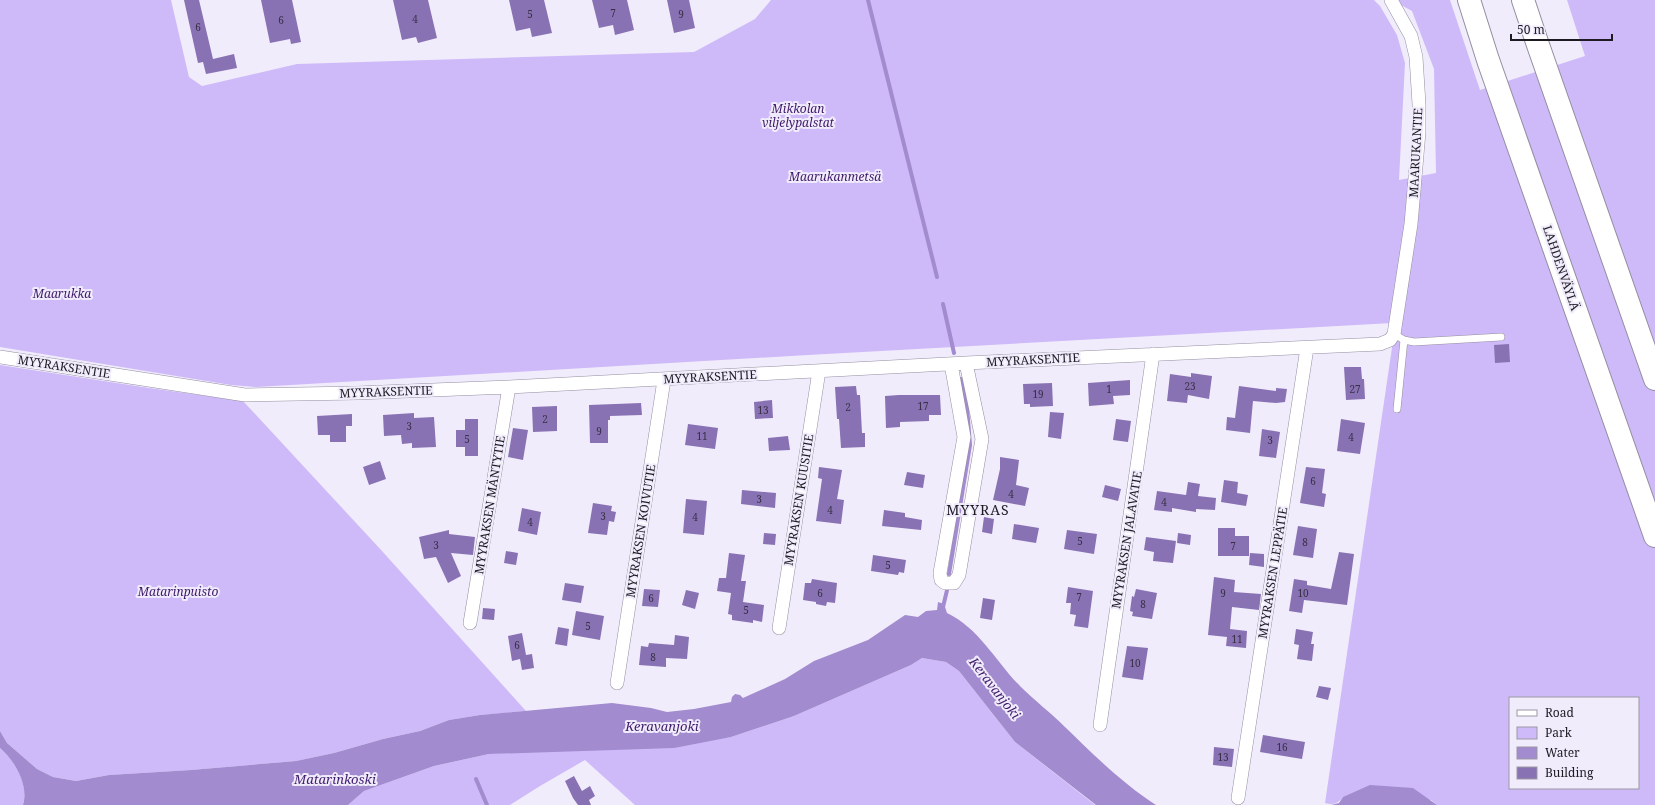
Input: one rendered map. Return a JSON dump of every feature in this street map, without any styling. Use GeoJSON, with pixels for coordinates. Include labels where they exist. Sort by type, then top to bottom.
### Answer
{"type":"FeatureCollection","features":[{"type":"Feature","properties":{"kind":"highway","name":"LAHDENVÄYLÄ"},"geometry":{"type":"LineString","coordinates":[[1469,0],[1488,60],[1655,536]]}},
{"type":"Feature","properties":{"kind":"highway"},"geometry":{"type":"LineString","coordinates":[[1524,0],[1540,52],[1655,378]]}},
{"type":"Feature","properties":{"kind":"street","name":"MAARUKANTIE"},"geometry":{"type":"LineString","coordinates":[[1391,0],[1411,36],[1416,56],[1419,104],[1419,132],[1411,224],[1398,310],[1399,337]]}},
{"type":"Feature","properties":{"kind":"street","name":"MYYRAKSENTIE"},"geometry":{"type":"LineString","coordinates":[[0,357],[245,396],[664,380],[966,363],[1307,348],[1380,344],[1399,337]]}},
{"type":"Feature","properties":{"kind":"street","name":"MYYRAKSEN LEPPÄTIE"},"geometry":{"type":"LineString","coordinates":[[1238,798],[1307,348]]}},
{"type":"Feature","properties":{"kind":"street","name":"MYYRAKSEN JALAVATIE"},"geometry":{"type":"LineString","coordinates":[[1100,725],[1153,354]]}},
{"type":"Feature","properties":{"kind":"street"},"geometry":{"type":"LineString","coordinates":[[951,364],[964,437],[940,573],[941,580],[945,582],[954,582],[959,575],[982,439],[966,363]]}},
{"type":"Feature","properties":{"kind":"street","name":"MYYRAKSEN KUUSITIE"},"geometry":{"type":"LineString","coordinates":[[779,628],[819,372]]}},
{"type":"Feature","properties":{"kind":"street","name":"MYYRAKSEN KOIVUTIE"},"geometry":{"type":"LineString","coordinates":[[617,683],[664,380]]}},
{"type":"Feature","properties":{"kind":"street","name":"MYYRAKSEN MÄNTYTIE"},"geometry":{"type":"LineString","coordinates":[[470,623],[509,387]]}},
{"type":"Feature","properties":{"kind":"lane"},"geometry":{"type":"LineString","coordinates":[[1397,409],[1399,337],[1414,342],[1501,337]]}},
{"type":"Feature","properties":{"kind":"green space","name":"Maarukanmetsä"},"geometry":{"type":"Polygon","coordinates":[[[0,0],[171,0],[189,77],[202,86],[297,64],[694,52],[755,19],[771,0],[1374,0],[1380,6],[1397,35],[1405,63],[1399,180],[1436,173],[1434,69],[1412,11],[1401,5],[1398,0],[1450,0],[1480,90],[1585,56],[1567,0],[1655,0],[1655,805],[1437,805],[1431,800],[1343,797],[1335,803],[1325,803],[1394,334],[1392,323],[256,387],[231,385],[0,347],[0,0]]]}},
{"type":"Feature","properties":{"kind":"green space","name":"Matarinpuisto"},"geometry":{"type":"Polygon","coordinates":[[[0,365],[243,401],[382,551],[526,711],[480,715],[449,720],[420,731],[296,761],[109,775],[76,781],[53,777],[37,769],[7,743],[0,731],[0,365]]]}},
{"type":"Feature","properties":{"kind":"green space"},"geometry":{"type":"Polygon","coordinates":[[[922,658],[946,662],[959,671],[1015,742],[1095,805],[635,805],[585,760],[510,805],[348,805],[364,791],[434,766],[489,754],[731,737],[794,716],[911,665],[922,658]]]}},
{"type":"Feature","properties":{"kind":"green space"},"geometry":{"type":"Polygon","coordinates":[[[0,748],[11,759],[22,781],[24,789],[23,805],[0,805],[0,748]]]}},
{"type":"Feature","properties":{"kind":"water"},"geometry":{"type":"Polygon","coordinates":[[[938,602],[944,604],[947,613],[969,627],[1011,677],[1109,769],[1156,805],[1096,805],[1015,742],[959,671],[946,662],[922,658],[911,665],[794,716],[731,737],[674,748],[489,754],[434,766],[364,791],[348,805],[23,805],[24,789],[19,774],[6,753],[0,748],[0,731],[7,743],[37,769],[53,777],[76,781],[109,775],[296,761],[420,731],[449,720],[480,715],[612,703],[651,708],[667,712],[694,709],[731,702],[732,697],[735,694],[740,695],[743,698],[785,679],[814,661],[868,640],[905,615],[918,617],[926,611],[937,610],[938,602]]]}},
{"type":"Feature","properties":{"kind":"water"},"geometry":{"type":"Polygon","coordinates":[[[1370,785],[1413,788],[1437,805],[1331,805],[1339,803],[1343,797],[1370,785]]]}},
{"type":"Feature","properties":{"kind":"building"},"geometry":{"type":"Polygon","coordinates":[[[184,0],[199,0],[213,59],[234,54],[237,68],[206,74],[203,62],[198,63],[184,0]]]}},
{"type":"Feature","properties":{"kind":"building"},"geometry":{"type":"Polygon","coordinates":[[[261,0],[292,0],[301,42],[291,44],[290,39],[270,43],[261,0]]]}},
{"type":"Feature","properties":{"kind":"building"},"geometry":{"type":"Polygon","coordinates":[[[393,0],[428,0],[437,38],[418,43],[416,37],[402,40],[393,0]]]}},
{"type":"Feature","properties":{"kind":"building"},"geometry":{"type":"Polygon","coordinates":[[[509,0],[544,0],[552,33],[532,37],[530,28],[516,31],[509,0]]]}},
{"type":"Feature","properties":{"kind":"building"},"geometry":{"type":"Polygon","coordinates":[[[592,0],[627,0],[634,30],[615,35],[613,25],[599,28],[592,0]]]}},
{"type":"Feature","properties":{"kind":"building"},"geometry":{"type":"Polygon","coordinates":[[[667,0],[689,0],[695,28],[674,33],[667,0]]]}},
{"type":"Feature","properties":{"kind":"building"},"geometry":{"type":"Polygon","coordinates":[[[1509,344],[1510,362],[1495,363],[1494,345],[1509,344]]]}},
{"type":"Feature","properties":{"kind":"building"},"geometry":{"type":"Polygon","coordinates":[[[1344,367],[1361,367],[1362,379],[1364,379],[1365,399],[1346,400],[1344,367]]]}},
{"type":"Feature","properties":{"kind":"building"},"geometry":{"type":"Polygon","coordinates":[[[1191,373],[1212,376],[1209,399],[1188,395],[1187,403],[1167,401],[1170,374],[1191,377],[1191,373]]]}},
{"type":"Feature","properties":{"kind":"building"},"geometry":{"type":"Polygon","coordinates":[[[1130,380],[1130,395],[1113,396],[1114,404],[1089,406],[1088,383],[1130,380]]]}},
{"type":"Feature","properties":{"kind":"building"},"geometry":{"type":"Polygon","coordinates":[[[1052,383],[1053,406],[1030,407],[1030,404],[1024,404],[1023,384],[1052,383]]]}},
{"type":"Feature","properties":{"kind":"building"},"geometry":{"type":"Polygon","coordinates":[[[856,386],[857,395],[860,395],[862,433],[865,433],[865,447],[841,448],[835,387],[856,386]]]}},
{"type":"Feature","properties":{"kind":"building"},"geometry":{"type":"Polygon","coordinates":[[[1239,386],[1276,391],[1276,388],[1287,389],[1285,402],[1276,403],[1253,401],[1250,433],[1226,430],[1227,417],[1235,418],[1239,386]]]}},
{"type":"Feature","properties":{"kind":"building"},"geometry":{"type":"Polygon","coordinates":[[[940,395],[941,415],[929,415],[929,421],[900,422],[900,427],[886,428],[885,396],[940,395]]]}},
{"type":"Feature","properties":{"kind":"building"},"geometry":{"type":"Polygon","coordinates":[[[772,400],[773,418],[755,419],[754,402],[772,400]]]}},
{"type":"Feature","properties":{"kind":"building"},"geometry":{"type":"Polygon","coordinates":[[[641,403],[642,415],[610,416],[610,420],[608,420],[608,443],[590,443],[589,405],[641,403]]]}},
{"type":"Feature","properties":{"kind":"building"},"geometry":{"type":"Polygon","coordinates":[[[557,406],[557,431],[533,432],[532,407],[557,406]]]}},
{"type":"Feature","properties":{"kind":"building"},"geometry":{"type":"Polygon","coordinates":[[[1050,412],[1064,413],[1061,439],[1048,437],[1050,412]]]}},
{"type":"Feature","properties":{"kind":"building"},"geometry":{"type":"Polygon","coordinates":[[[414,413],[414,418],[434,417],[436,447],[412,448],[412,443],[402,444],[401,435],[384,436],[383,415],[414,413]]]}},
{"type":"Feature","properties":{"kind":"building"},"geometry":{"type":"Polygon","coordinates":[[[352,414],[352,426],[346,426],[346,442],[330,442],[330,435],[318,435],[317,416],[352,414]]]}},
{"type":"Feature","properties":{"kind":"building"},"geometry":{"type":"Polygon","coordinates":[[[465,419],[478,419],[478,456],[465,456],[465,447],[456,447],[456,430],[465,430],[465,419]]]}},
{"type":"Feature","properties":{"kind":"building"},"geometry":{"type":"Polygon","coordinates":[[[1116,419],[1131,421],[1128,442],[1113,440],[1116,419]]]}},
{"type":"Feature","properties":{"kind":"building"},"geometry":{"type":"Polygon","coordinates":[[[1341,419],[1365,423],[1360,454],[1337,451],[1341,419]]]}},
{"type":"Feature","properties":{"kind":"building"},"geometry":{"type":"Polygon","coordinates":[[[688,424],[718,428],[715,449],[685,445],[688,424]]]}},
{"type":"Feature","properties":{"kind":"building"},"geometry":{"type":"Polygon","coordinates":[[[513,428],[528,430],[523,460],[508,457],[513,428]]]}},
{"type":"Feature","properties":{"kind":"building"},"geometry":{"type":"Polygon","coordinates":[[[1262,429],[1280,432],[1276,458],[1259,456],[1262,429]]]}},
{"type":"Feature","properties":{"kind":"building"},"geometry":{"type":"Polygon","coordinates":[[[788,436],[790,450],[769,451],[768,438],[788,436]]]}},
{"type":"Feature","properties":{"kind":"building"},"geometry":{"type":"Polygon","coordinates":[[[1000,457],[1019,460],[1016,485],[1029,488],[1025,506],[993,500],[1000,469],[1000,457]]]}},
{"type":"Feature","properties":{"kind":"building"},"geometry":{"type":"Polygon","coordinates":[[[380,461],[386,479],[369,485],[363,467],[380,461]]]}},
{"type":"Feature","properties":{"kind":"building"},"geometry":{"type":"Polygon","coordinates":[[[819,467],[842,470],[837,499],[844,500],[841,524],[816,521],[822,479],[818,478],[819,467]]]}},
{"type":"Feature","properties":{"kind":"building"},"geometry":{"type":"Polygon","coordinates":[[[1306,467],[1325,469],[1322,493],[1326,494],[1324,507],[1300,503],[1306,467]]]}},
{"type":"Feature","properties":{"kind":"building"},"geometry":{"type":"Polygon","coordinates":[[[907,472],[925,475],[923,488],[904,485],[907,472]]]}},
{"type":"Feature","properties":{"kind":"building"},"geometry":{"type":"Polygon","coordinates":[[[1224,480],[1238,482],[1237,493],[1248,495],[1246,506],[1221,502],[1224,480]]]}},
{"type":"Feature","properties":{"kind":"building"},"geometry":{"type":"Polygon","coordinates":[[[1188,482],[1200,484],[1198,496],[1216,498],[1215,510],[1196,509],[1196,512],[1172,508],[1172,512],[1154,510],[1157,491],[1186,495],[1188,482]]]}},
{"type":"Feature","properties":{"kind":"building"},"geometry":{"type":"Polygon","coordinates":[[[1105,485],[1121,489],[1118,501],[1102,497],[1105,485]]]}},
{"type":"Feature","properties":{"kind":"building"},"geometry":{"type":"Polygon","coordinates":[[[742,490],[776,493],[775,508],[741,504],[742,490]]]}},
{"type":"Feature","properties":{"kind":"building"},"geometry":{"type":"Polygon","coordinates":[[[686,499],[707,501],[704,535],[683,533],[686,499]]]}},
{"type":"Feature","properties":{"kind":"building"},"geometry":{"type":"Polygon","coordinates":[[[593,503],[612,506],[611,511],[616,512],[614,522],[609,521],[607,535],[588,533],[593,503]]]}},
{"type":"Feature","properties":{"kind":"building"},"geometry":{"type":"Polygon","coordinates":[[[522,508],[541,512],[537,535],[518,531],[522,508]]]}},
{"type":"Feature","properties":{"kind":"building"},"geometry":{"type":"Polygon","coordinates":[[[884,510],[905,513],[905,517],[922,520],[921,530],[882,526],[884,510]]]}},
{"type":"Feature","properties":{"kind":"building"},"geometry":{"type":"Polygon","coordinates":[[[984,517],[994,519],[992,534],[982,532],[984,517]]]}},
{"type":"Feature","properties":{"kind":"building"},"geometry":{"type":"Polygon","coordinates":[[[1014,524],[1039,528],[1036,543],[1012,539],[1014,524]]]}},
{"type":"Feature","properties":{"kind":"building"},"geometry":{"type":"Polygon","coordinates":[[[1298,526],[1317,529],[1313,558],[1293,555],[1298,526]]]}},
{"type":"Feature","properties":{"kind":"building"},"geometry":{"type":"Polygon","coordinates":[[[1218,528],[1235,528],[1235,536],[1249,536],[1249,556],[1218,556],[1218,528]]]}},
{"type":"Feature","properties":{"kind":"building"},"geometry":{"type":"Polygon","coordinates":[[[449,530],[449,534],[475,537],[473,555],[451,553],[461,576],[448,583],[436,557],[424,559],[419,537],[449,530]]]}},
{"type":"Feature","properties":{"kind":"building"},"geometry":{"type":"Polygon","coordinates":[[[1067,530],[1097,534],[1094,554],[1064,549],[1067,530]]]}},
{"type":"Feature","properties":{"kind":"building"},"geometry":{"type":"Polygon","coordinates":[[[764,533],[776,534],[775,545],[763,544],[764,533]]]}},
{"type":"Feature","properties":{"kind":"building"},"geometry":{"type":"Polygon","coordinates":[[[1178,533],[1191,535],[1190,545],[1177,543],[1178,533]]]}},
{"type":"Feature","properties":{"kind":"building"},"geometry":{"type":"Polygon","coordinates":[[[1146,537],[1176,541],[1173,563],[1153,561],[1154,552],[1144,550],[1146,537]]]}},
{"type":"Feature","properties":{"kind":"building"},"geometry":{"type":"Polygon","coordinates":[[[506,551],[518,553],[516,565],[504,563],[506,551]]]}},
{"type":"Feature","properties":{"kind":"building"},"geometry":{"type":"Polygon","coordinates":[[[1339,552],[1354,554],[1347,605],[1304,600],[1302,613],[1289,611],[1294,579],[1307,581],[1307,585],[1331,589],[1339,552]]]}},
{"type":"Feature","properties":{"kind":"building"},"geometry":{"type":"Polygon","coordinates":[[[729,553],[745,555],[741,581],[746,581],[743,602],[764,605],[762,622],[753,620],[753,623],[732,620],[732,615],[728,614],[731,593],[717,591],[719,578],[726,578],[729,553]]]}},
{"type":"Feature","properties":{"kind":"building"},"geometry":{"type":"Polygon","coordinates":[[[1250,553],[1264,554],[1264,567],[1249,565],[1250,553]]]}},
{"type":"Feature","properties":{"kind":"building"},"geometry":{"type":"Polygon","coordinates":[[[873,555],[906,560],[904,573],[899,572],[898,575],[871,571],[873,555]]]}},
{"type":"Feature","properties":{"kind":"building"},"geometry":{"type":"Polygon","coordinates":[[[1214,577],[1235,580],[1234,592],[1261,594],[1259,610],[1232,607],[1230,629],[1247,631],[1246,648],[1226,646],[1227,637],[1208,635],[1214,577]]]}},
{"type":"Feature","properties":{"kind":"building"},"geometry":{"type":"Polygon","coordinates":[[[812,579],[837,583],[835,603],[827,602],[826,606],[816,604],[816,602],[803,600],[805,583],[811,583],[812,579]]]}},
{"type":"Feature","properties":{"kind":"building"},"geometry":{"type":"Polygon","coordinates":[[[565,583],[584,586],[581,603],[562,600],[565,583]]]}},
{"type":"Feature","properties":{"kind":"building"},"geometry":{"type":"Polygon","coordinates":[[[1068,587],[1093,591],[1088,628],[1074,626],[1076,615],[1070,614],[1071,603],[1066,603],[1068,587]]]}},
{"type":"Feature","properties":{"kind":"building"},"geometry":{"type":"Polygon","coordinates":[[[644,589],[660,590],[658,607],[642,606],[644,589]]]}},
{"type":"Feature","properties":{"kind":"building"},"geometry":{"type":"Polygon","coordinates":[[[1136,589],[1157,593],[1152,619],[1132,616],[1133,612],[1130,611],[1132,596],[1134,597],[1136,589]]]}},
{"type":"Feature","properties":{"kind":"building"},"geometry":{"type":"Polygon","coordinates":[[[686,590],[699,593],[695,609],[682,605],[686,590]]]}},
{"type":"Feature","properties":{"kind":"building"},"geometry":{"type":"Polygon","coordinates":[[[983,598],[995,600],[992,620],[980,618],[983,598]]]}},
{"type":"Feature","properties":{"kind":"building"},"geometry":{"type":"Polygon","coordinates":[[[483,608],[495,609],[494,620],[482,619],[483,608]]]}},
{"type":"Feature","properties":{"kind":"building"},"geometry":{"type":"Polygon","coordinates":[[[576,611],[604,616],[600,640],[572,635],[576,611]]]}},
{"type":"Feature","properties":{"kind":"building"},"geometry":{"type":"Polygon","coordinates":[[[558,627],[569,629],[567,646],[555,644],[558,627]]]}},
{"type":"Feature","properties":{"kind":"building"},"geometry":{"type":"Polygon","coordinates":[[[1296,629],[1313,632],[1311,644],[1314,644],[1312,661],[1297,659],[1299,645],[1294,644],[1296,629]]]}},
{"type":"Feature","properties":{"kind":"building"},"geometry":{"type":"Polygon","coordinates":[[[522,633],[526,655],[532,654],[534,668],[522,670],[520,659],[512,661],[508,636],[522,633]]]}},
{"type":"Feature","properties":{"kind":"building"},"geometry":{"type":"Polygon","coordinates":[[[675,635],[689,637],[687,659],[666,658],[666,667],[639,665],[641,646],[648,647],[649,643],[674,645],[675,635]]]}},
{"type":"Feature","properties":{"kind":"building"},"geometry":{"type":"Polygon","coordinates":[[[1127,646],[1148,648],[1143,680],[1122,677],[1127,646]]]}},
{"type":"Feature","properties":{"kind":"building"},"geometry":{"type":"Polygon","coordinates":[[[1319,686],[1331,688],[1328,700],[1316,697],[1319,686]]]}},
{"type":"Feature","properties":{"kind":"building"},"geometry":{"type":"Polygon","coordinates":[[[1263,735],[1305,742],[1302,759],[1260,752],[1263,735]]]}},
{"type":"Feature","properties":{"kind":"building"},"geometry":{"type":"Polygon","coordinates":[[[1214,747],[1234,749],[1232,767],[1213,765],[1214,747]]]}},
{"type":"Feature","properties":{"kind":"building"},"geometry":{"type":"Polygon","coordinates":[[[574,776],[582,791],[590,786],[595,796],[589,800],[591,805],[578,805],[573,798],[565,781],[574,776]]]}},
{"type":"Feature","properties":{"kind":"waterway"},"geometry":{"type":"LineString","coordinates":[[868,0],[937,277]]}},
{"type":"Feature","properties":{"kind":"waterway"},"geometry":{"type":"LineString","coordinates":[[943,304],[954,353]]}},
{"type":"Feature","properties":{"kind":"waterway"},"geometry":{"type":"LineString","coordinates":[[949,574],[970,445],[967,408],[961,379]]}},
{"type":"Feature","properties":{"kind":"waterway"},"geometry":{"type":"LineString","coordinates":[[943,607],[948,586]]}},
{"type":"Feature","properties":{"kind":"waterway"},"geometry":{"type":"LineString","coordinates":[[476,779],[487,805]]}},
{"type":"Feature","properties":{"kind":"district","name":"MYYRAS"},"geometry":{"type":"Point","coordinates":[978,510]}},
{"type":"Feature","properties":{"kind":"park label","name":"Mikkolan viljelypalstat"},"geometry":{"type":"Point","coordinates":[798,116]}},
{"type":"Feature","properties":{"kind":"park label","name":"Maarukka"},"geometry":{"type":"Point","coordinates":[62,294]}},
{"type":"Feature","properties":{"kind":"water label","name":"Keravanjoki"},"geometry":{"type":"Point","coordinates":[995,688]}},
{"type":"Feature","properties":{"kind":"water label","name":"Keravanjoki"},"geometry":{"type":"Point","coordinates":[662,726]}},
{"type":"Feature","properties":{"kind":"water label","name":"Matarinkoski"},"geometry":{"type":"Point","coordinates":[335,779]}}]}
